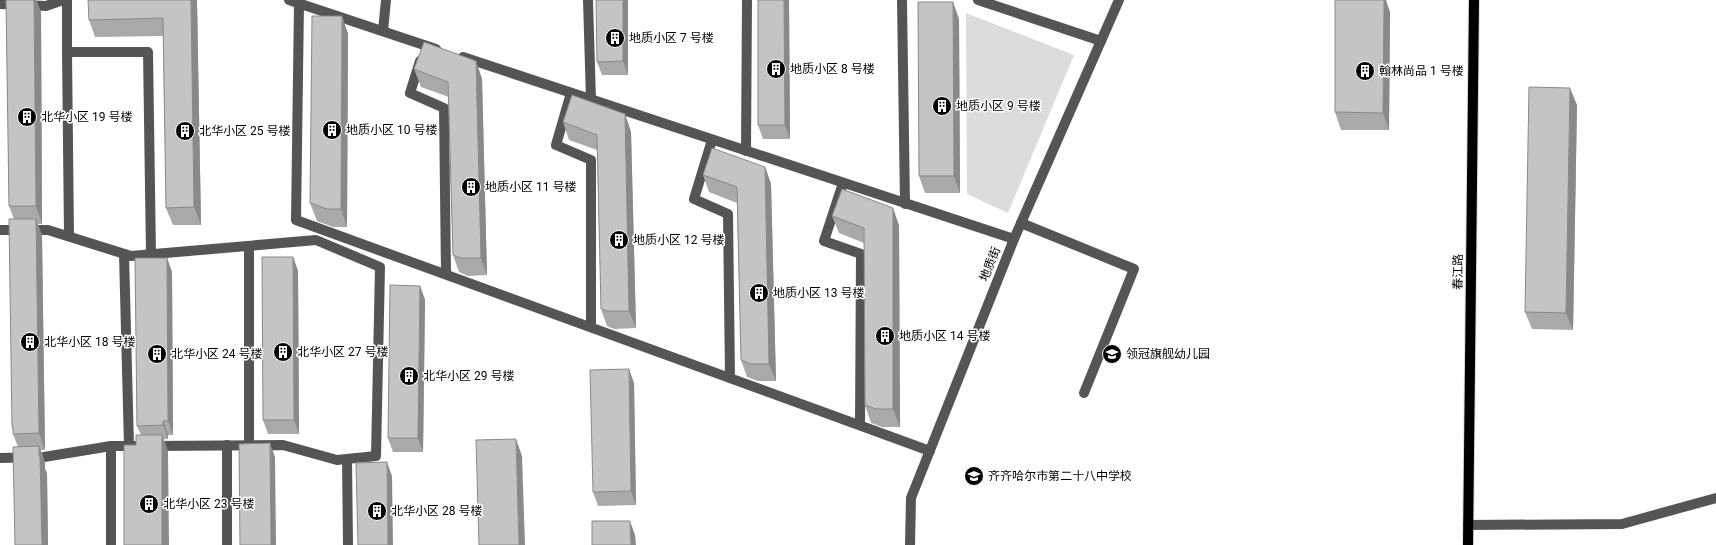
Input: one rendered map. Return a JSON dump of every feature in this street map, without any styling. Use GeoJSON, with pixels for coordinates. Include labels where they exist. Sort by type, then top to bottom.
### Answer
{"type":"FeatureCollection","features":[{"type":"Feature","properties":{"kind":"main road","name":"春江路"},"geometry":{"type":"LineString","coordinates":[[1468,545],[1474,0]]}},
{"type":"Feature","properties":{"kind":"street"},"geometry":{"type":"LineString","coordinates":[[0,4],[46,3],[63,0]]}},
{"type":"Feature","properties":{"kind":"street"},"geometry":{"type":"LineString","coordinates":[[67,0],[69,236]]}},
{"type":"Feature","properties":{"kind":"street"},"geometry":{"type":"LineString","coordinates":[[289,0],[1014,240]]}},
{"type":"Feature","properties":{"kind":"street"},"geometry":{"type":"LineString","coordinates":[[382,31],[386,0]]}},
{"type":"Feature","properties":{"kind":"street"},"geometry":{"type":"LineString","coordinates":[[588,0],[591,100]]}},
{"type":"Feature","properties":{"kind":"street"},"geometry":{"type":"LineString","coordinates":[[746,151],[747,0]]}},
{"type":"Feature","properties":{"kind":"street"},"geometry":{"type":"LineString","coordinates":[[902,0],[905,204]]}},
{"type":"Feature","properties":{"kind":"street"},"geometry":{"type":"LineString","coordinates":[[978,0],[1101,41]]}},
{"type":"Feature","properties":{"kind":"street","name":"地质街"},"geometry":{"type":"LineString","coordinates":[[910,545],[911,498],[1021,223],[1119,0]]}},
{"type":"Feature","properties":{"kind":"street"},"geometry":{"type":"LineString","coordinates":[[299,3],[296,220],[930,450]]}},
{"type":"Feature","properties":{"kind":"street"},"geometry":{"type":"LineString","coordinates":[[425,45],[410,93],[444,108],[446,274]]}},
{"type":"Feature","properties":{"kind":"street"},"geometry":{"type":"LineString","coordinates":[[67,52],[148,52],[150,255]]}},
{"type":"Feature","properties":{"kind":"street"},"geometry":{"type":"LineString","coordinates":[[571,93],[556,145],[591,160],[591,327]]}},
{"type":"Feature","properties":{"kind":"street"},"geometry":{"type":"LineString","coordinates":[[712,140],[694,198],[728,214],[730,378]]}},
{"type":"Feature","properties":{"kind":"street"},"geometry":{"type":"LineString","coordinates":[[843,183],[824,241],[861,254],[860,425]]}},
{"type":"Feature","properties":{"kind":"street"},"geometry":{"type":"LineString","coordinates":[[1021,223],[1134,268],[1084,393]]}},
{"type":"Feature","properties":{"kind":"street"},"geometry":{"type":"LineString","coordinates":[[0,230],[48,230],[131,256],[316,240],[380,267],[376,456],[337,460],[283,445],[249,445],[111,446],[44,457],[0,458]]}},
{"type":"Feature","properties":{"kind":"street"},"geometry":{"type":"LineString","coordinates":[[249,246],[249,445]]}},
{"type":"Feature","properties":{"kind":"street"},"geometry":{"type":"LineString","coordinates":[[124,254],[129,446]]}},
{"type":"Feature","properties":{"kind":"street"},"geometry":{"type":"LineString","coordinates":[[111,446],[112,545]]}},
{"type":"Feature","properties":{"kind":"street"},"geometry":{"type":"LineString","coordinates":[[227,446],[227,545]]}},
{"type":"Feature","properties":{"kind":"street"},"geometry":{"type":"LineString","coordinates":[[347,459],[348,545]]}},
{"type":"Feature","properties":{"kind":"street"},"geometry":{"type":"LineString","coordinates":[[1468,525],[1622,524],[1716,498]]}},
{"type":"Feature","properties":{"kind":"shaded area"},"geometry":{"type":"Polygon","coordinates":[[[966,13],[1074,55],[1008,213],[967,194],[966,13]]]}},
{"type":"Feature","properties":{"kind":"building","name":"北华小区 19 号楼"},"geometry":{"type":"Polygon","coordinates":[[[6,0],[34,0],[36,206],[9,206],[6,0]]]}},
{"type":"Feature","properties":{"kind":"building","name":"北华小区 25 号楼"},"geometry":{"type":"Polygon","coordinates":[[[88,0],[191,0],[194,207],[166,208],[163,18],[89,20],[88,0]]]}},
{"type":"Feature","properties":{"kind":"building","name":"地质小区 7 号楼"},"geometry":{"type":"Polygon","coordinates":[[[596,0],[623,0],[623,61],[597,62],[596,0]]]}},
{"type":"Feature","properties":{"kind":"building","name":"地质小区 8 号楼"},"geometry":{"type":"Polygon","coordinates":[[[758,0],[784,0],[785,125],[758,125],[758,0]]]}},
{"type":"Feature","properties":{"kind":"building","name":"翰林尚品 1 号楼"},"geometry":{"type":"Polygon","coordinates":[[[1335,0],[1384,0],[1383,113],[1335,112],[1335,0]]]}},
{"type":"Feature","properties":{"kind":"building","name":"地质小区 9 号楼"},"geometry":{"type":"Polygon","coordinates":[[[918,2],[953,2],[954,176],[919,176],[918,2]]]}},
{"type":"Feature","properties":{"kind":"building","name":"地质小区 10 号楼"},"geometry":{"type":"Polygon","coordinates":[[[312,16],[342,16],[341,209],[327,209],[310,203],[312,16]]]}},
{"type":"Feature","properties":{"kind":"building","name":"地质小区 11 号楼"},"geometry":{"type":"Polygon","coordinates":[[[424,42],[476,61],[481,258],[461,258],[453,255],[448,82],[414,69],[424,42]]]}},
{"type":"Feature","properties":{"kind":"building"},"geometry":{"type":"Polygon","coordinates":[[[1529,87],[1570,88],[1566,313],[1525,312],[1529,87]]]}},
{"type":"Feature","properties":{"kind":"building","name":"地质小区 12 号楼"},"geometry":{"type":"Polygon","coordinates":[[[572,95],[625,114],[629,311],[608,311],[601,309],[597,135],[563,122],[572,95]]]}},
{"type":"Feature","properties":{"kind":"building","name":"地质小区 13 号楼"},"geometry":{"type":"Polygon","coordinates":[[[712,148],[765,167],[769,364],[751,364],[741,360],[737,187],[703,175],[712,148]]]}},
{"type":"Feature","properties":{"kind":"building","name":"地质小区 14 号楼"},"geometry":{"type":"Polygon","coordinates":[[[842,189],[893,208],[893,409],[876,409],[865,405],[864,228],[832,216],[842,189]]]}},
{"type":"Feature","properties":{"kind":"building","name":"北华小区 18 号楼"},"geometry":{"type":"Polygon","coordinates":[[[9,219],[36,219],[39,433],[13,434],[9,219]]]}},
{"type":"Feature","properties":{"kind":"building","name":"北华小区 27 号楼"},"geometry":{"type":"Polygon","coordinates":[[[262,257],[293,257],[294,420],[263,420],[262,257]]]}},
{"type":"Feature","properties":{"kind":"building","name":"北华小区 24 号楼"},"geometry":{"type":"Polygon","coordinates":[[[135,258],[167,258],[168,421],[163,421],[163,425],[137,426],[135,258]]]}},
{"type":"Feature","properties":{"kind":"building","name":"北华小区 29 号楼"},"geometry":{"type":"Polygon","coordinates":[[[390,285],[420,286],[418,438],[388,438],[390,285]]]}},
{"type":"Feature","properties":{"kind":"building"},"geometry":{"type":"Polygon","coordinates":[[[629,369],[631,491],[593,492],[590,370],[629,369]]]}},
{"type":"Feature","properties":{"kind":"building","name":"北华小区 23 号楼"},"geometry":{"type":"Polygon","coordinates":[[[136,435],[162,435],[162,545],[124,545],[124,445],[136,445],[136,435]]]}},
{"type":"Feature","properties":{"kind":"building"},"geometry":{"type":"Polygon","coordinates":[[[516,439],[519,545],[479,545],[476,440],[516,439]]]}},
{"type":"Feature","properties":{"kind":"building"},"geometry":{"type":"Polygon","coordinates":[[[270,443],[271,545],[240,545],[239,444],[270,443]]]}},
{"type":"Feature","properties":{"kind":"building"},"geometry":{"type":"Polygon","coordinates":[[[39,446],[42,545],[15,545],[13,447],[39,446]]]}},
{"type":"Feature","properties":{"kind":"building","name":"北华小区 28 号楼"},"geometry":{"type":"Polygon","coordinates":[[[387,462],[388,545],[358,545],[356,463],[387,462]]]}},
{"type":"Feature","properties":{"kind":"building"},"geometry":{"type":"Polygon","coordinates":[[[592,521],[630,521],[631,545],[592,545],[592,521]]]}},
{"type":"Feature","properties":{"kind":"place","name":"地质小区 7 号楼"},"geometry":{"type":"Point","coordinates":[615,38]}},
{"type":"Feature","properties":{"kind":"place","name":"地质小区 8 号楼"},"geometry":{"type":"Point","coordinates":[776,69]}},
{"type":"Feature","properties":{"kind":"place","name":"翰林尚品 1 号楼"},"geometry":{"type":"Point","coordinates":[1365,71]}},
{"type":"Feature","properties":{"kind":"place","name":"地质小区 9 号楼"},"geometry":{"type":"Point","coordinates":[942,106]}},
{"type":"Feature","properties":{"kind":"place","name":"北华小区 19 号楼"},"geometry":{"type":"Point","coordinates":[27,117]}},
{"type":"Feature","properties":{"kind":"place","name":"地质小区 10 号楼"},"geometry":{"type":"Point","coordinates":[332,130]}},
{"type":"Feature","properties":{"kind":"place","name":"北华小区 25 号楼"},"geometry":{"type":"Point","coordinates":[185,131]}},
{"type":"Feature","properties":{"kind":"place","name":"地质小区 11 号楼"},"geometry":{"type":"Point","coordinates":[471,187]}},
{"type":"Feature","properties":{"kind":"place","name":"地质小区 12 号楼"},"geometry":{"type":"Point","coordinates":[619,240]}},
{"type":"Feature","properties":{"kind":"place","name":"地质小区 13 号楼"},"geometry":{"type":"Point","coordinates":[759,293]}},
{"type":"Feature","properties":{"kind":"place","name":"地质小区 14 号楼"},"geometry":{"type":"Point","coordinates":[885,336]}},
{"type":"Feature","properties":{"kind":"place","name":"北华小区 18 号楼"},"geometry":{"type":"Point","coordinates":[30,342]}},
{"type":"Feature","properties":{"kind":"place","name":"北华小区 27 号楼"},"geometry":{"type":"Point","coordinates":[283,352]}},
{"type":"Feature","properties":{"kind":"place","name":"北华小区 24 号楼"},"geometry":{"type":"Point","coordinates":[157,354]}},
{"type":"Feature","properties":{"kind":"place","name":"领冠旗舰幼儿园"},"geometry":{"type":"Point","coordinates":[1112,354]}},
{"type":"Feature","properties":{"kind":"place","name":"北华小区 29 号楼"},"geometry":{"type":"Point","coordinates":[409,376]}},
{"type":"Feature","properties":{"kind":"place","name":"齐齐哈尔市第二十八中学校"},"geometry":{"type":"Point","coordinates":[974,476]}},
{"type":"Feature","properties":{"kind":"place","name":"北华小区 23 号楼"},"geometry":{"type":"Point","coordinates":[149,504]}},
{"type":"Feature","properties":{"kind":"place","name":"北华小区 28 号楼"},"geometry":{"type":"Point","coordinates":[377,511]}}]}
